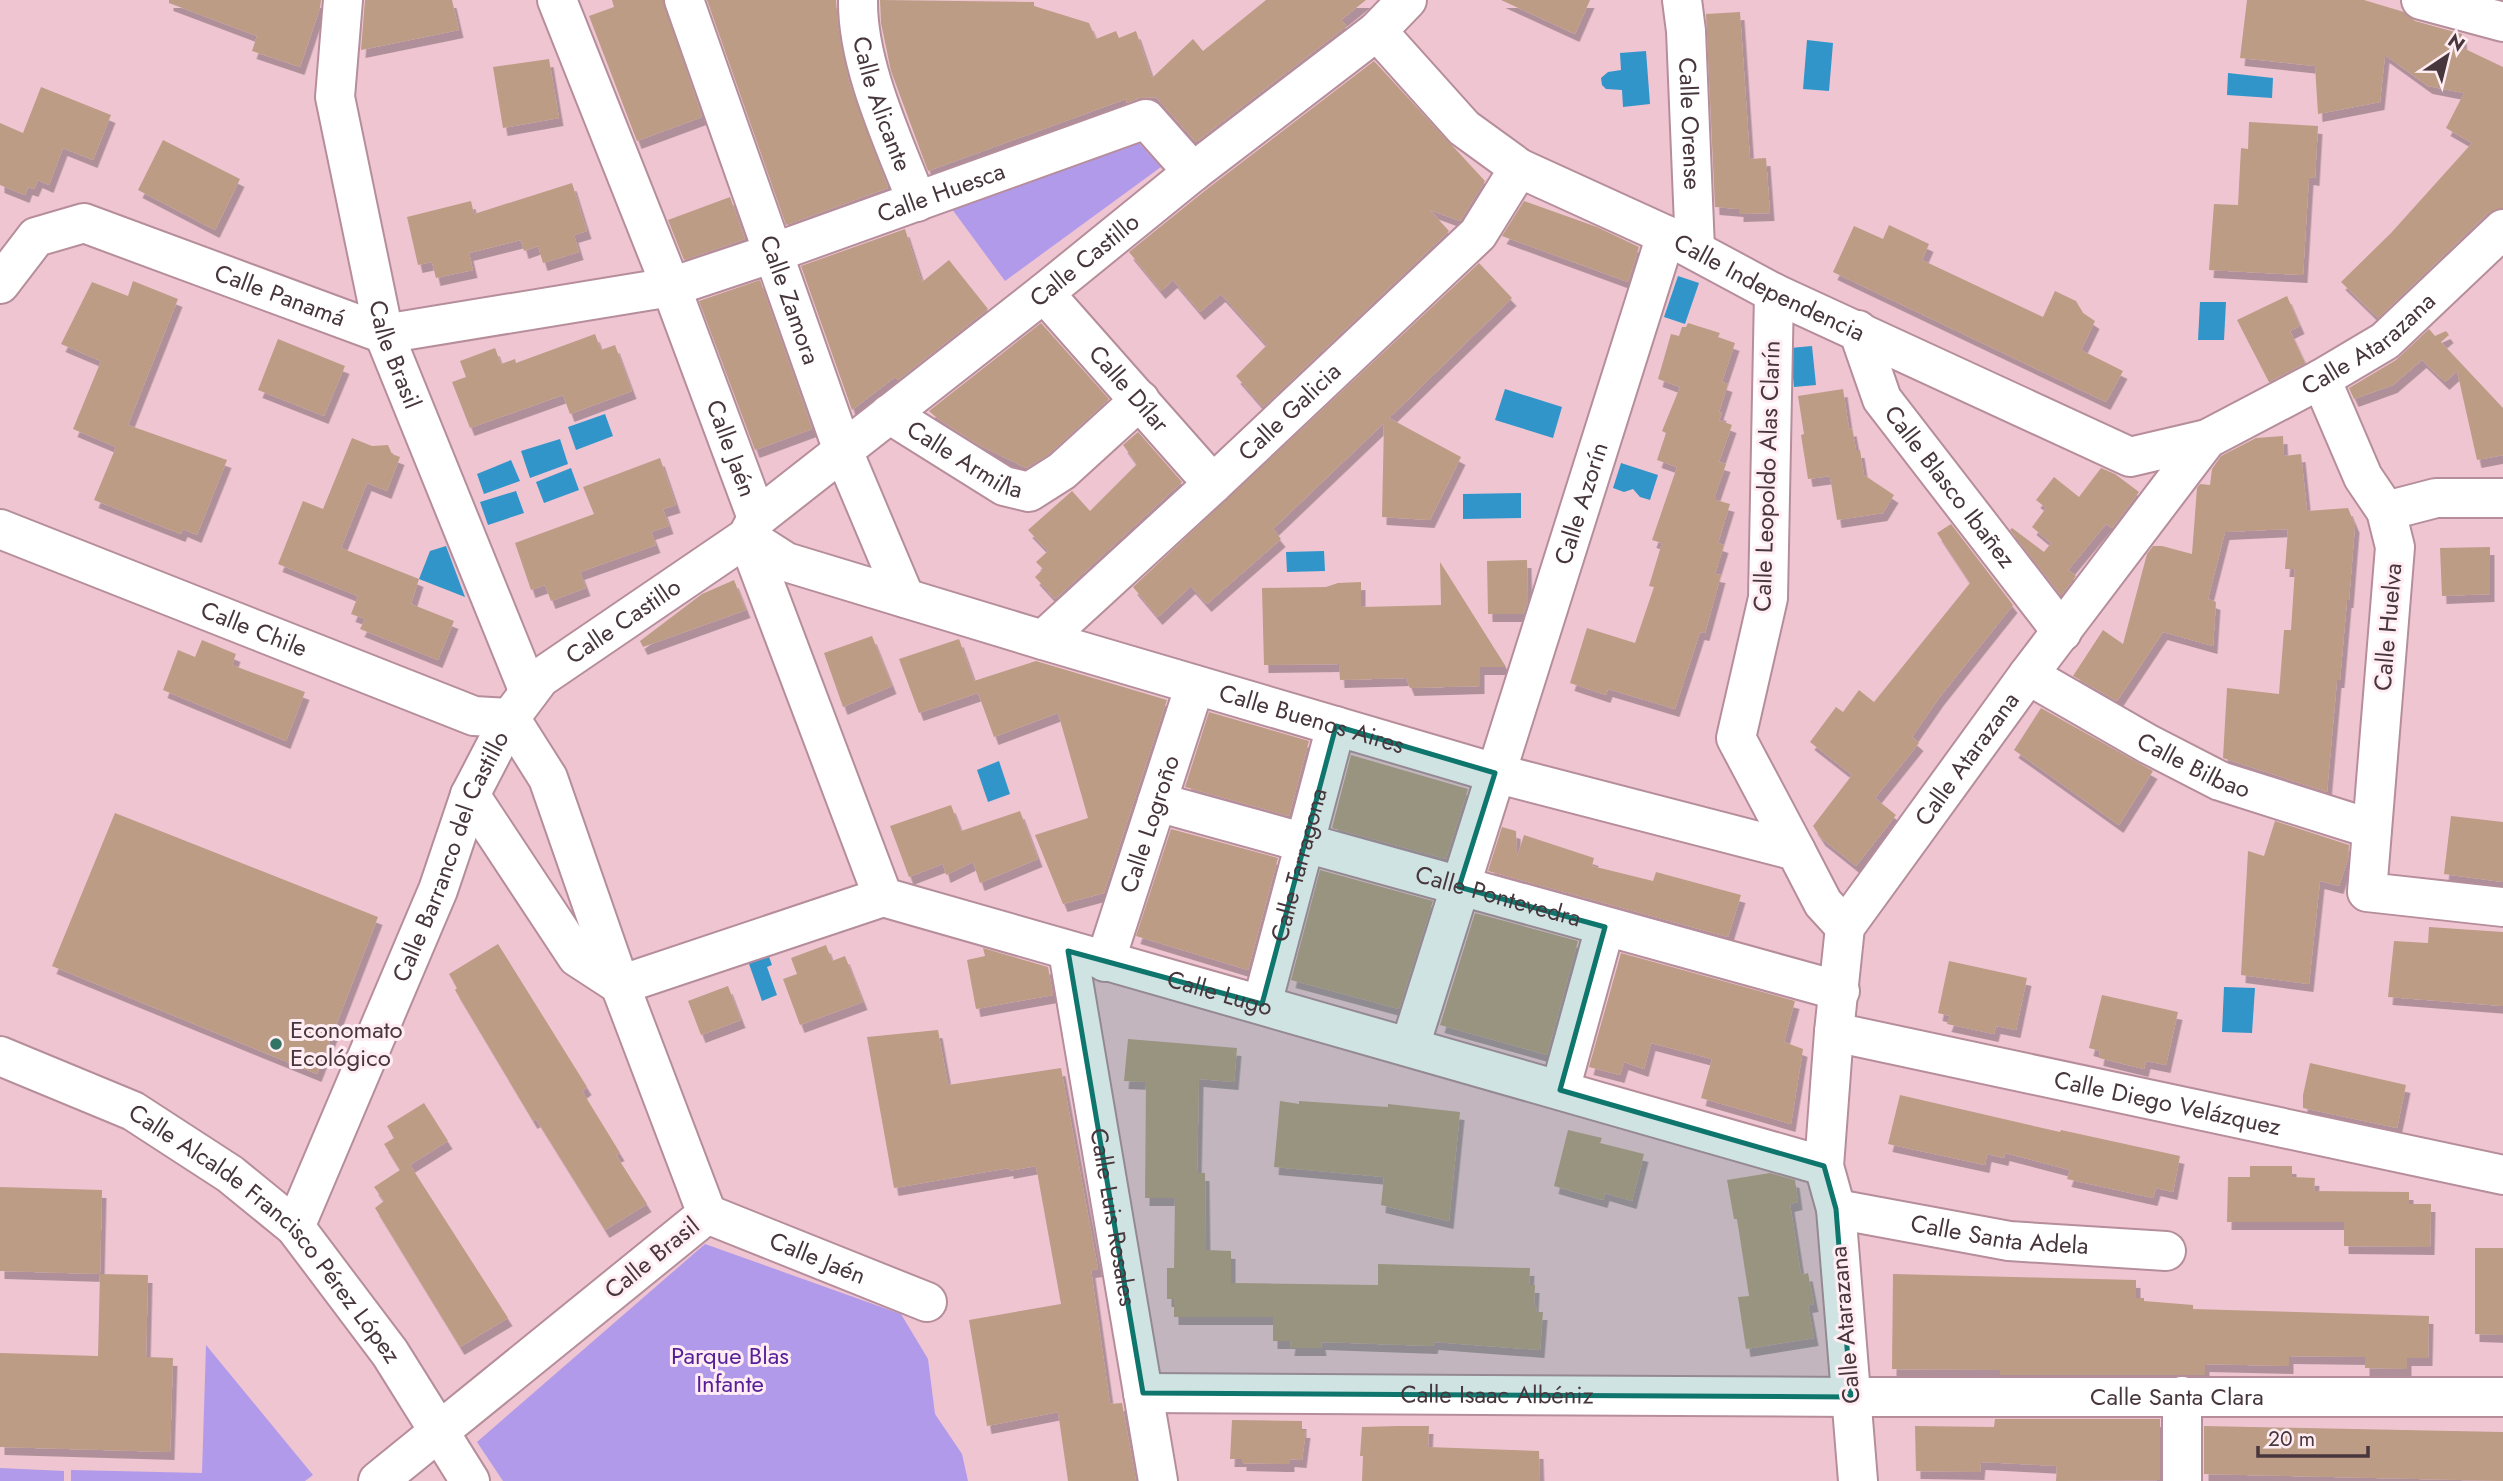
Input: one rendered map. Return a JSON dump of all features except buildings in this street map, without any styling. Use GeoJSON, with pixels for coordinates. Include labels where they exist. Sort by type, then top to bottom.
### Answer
{"type":"FeatureCollection","features":[{"type":"Feature","properties":{"kind":"street","name":"Calle Brasil"},"geometry":{"type":"LineString","coordinates":[[343,0],[335,97],[384,334],[548,778],[620,985],[707,1214],[377,1481]]}},
{"type":"Feature","properties":{"kind":"street","name":"Calle Jaén"},"geometry":{"type":"LineString","coordinates":[[557,0],[671,287],[752,527],[883,897]]}},
{"type":"Feature","properties":{"kind":"street","name":"Calle Zamora"},"geometry":{"type":"LineString","coordinates":[[684,0],[843,451],[905,598]]}},
{"type":"Feature","properties":{"kind":"street","name":"Calle Alicante"},"geometry":{"type":"LineString","coordinates":[[858,0],[858,24],[878,99],[917,202]]}},
{"type":"Feature","properties":{"kind":"street","name":"Calle Orense"},"geometry":{"type":"LineString","coordinates":[[1680,242],[1686,31],[1682,0]]}},
{"type":"Feature","properties":{"kind":"street"},"geometry":{"type":"LineString","coordinates":[[2421,0],[2503,22]]}},
{"type":"Feature","properties":{"kind":"street","name":"Calle Independencia"},"geometry":{"type":"LineString","coordinates":[[1392,10],[1464,128],[1519,168],[1680,242],[1774,293],[2130,457],[2207,439]]}},
{"type":"Feature","properties":{"kind":"street","name":"Calle Castillo"},"geometry":{"type":"LineString","coordinates":[[519,705],[540,678],[752,527],[888,414],[1044,293],[1392,10]]}},
{"type":"Feature","properties":{"kind":"street","name":"Calle Huesca"},"geometry":{"type":"LineString","coordinates":[[671,287],[1146,119],[1193,172]]}},
{"type":"Feature","properties":{"kind":"street","name":"Calle Galicia"},"geometry":{"type":"LineString","coordinates":[[1043,640],[1478,234],[1519,168]]}},
{"type":"Feature","properties":{"kind":"street","name":"Calle Panamá"},"geometry":{"type":"LineString","coordinates":[[0,284],[36,237],[84,223],[384,334],[671,287]]}},
{"type":"Feature","properties":{"kind":"street","name":"Calle Atarazana"},"geometry":{"type":"LineString","coordinates":[[1858,1481],[1836,1209],[1824,1166],[1845,928],[2028,675],[2207,439],[2321,379],[2385,341],[2503,229]]}},
{"type":"Feature","properties":{"kind":"street","name":"Calle Azorín"},"geometry":{"type":"LineString","coordinates":[[1410,1046],[1495,773],[1680,242]]}},
{"type":"Feature","properties":{"kind":"street","name":"Calle Dílar"},"geometry":{"type":"LineString","coordinates":[[1044,293],[1213,484]]}},
{"type":"Feature","properties":{"kind":"street","name":"Calle Leopoldo Alas Clarín"},"geometry":{"type":"LineString","coordinates":[[1774,293],[1768,598],[1736,738],[1796,851]]}},
{"type":"Feature","properties":{"kind":"street","name":"Calle Blasco Ibañez"},"geometry":{"type":"LineString","coordinates":[[1858,330],[1882,399],[2062,632]]}},
{"type":"Feature","properties":{"kind":"street","name":"Calle Huelva"},"geometry":{"type":"LineString","coordinates":[[2321,379],[2363,477],[2386,511],[2395,547],[2367,892],[2503,907]]}},
{"type":"Feature","properties":{"kind":"street","name":"Calle Armilla"},"geometry":{"type":"LineString","coordinates":[[888,414],[1004,486],[1029,492],[1062,471],[1139,400]]}},
{"type":"Feature","properties":{"kind":"street"},"geometry":{"type":"LineString","coordinates":[[2386,511],[2436,498],[2503,498]]}},
{"type":"Feature","properties":{"kind":"street","name":"Calle Buenos Aires"},"geometry":{"type":"LineString","coordinates":[[752,527],[786,562],[1495,773],[1796,851]]}},
{"type":"Feature","properties":{"kind":"street","name":"Calle Chile"},"geometry":{"type":"LineString","coordinates":[[0,529],[474,716],[519,705]]}},
{"type":"Feature","properties":{"kind":"street","name":"Calle Bilbao"},"geometry":{"type":"LineString","coordinates":[[2028,675],[2148,744],[2220,781],[2372,830]]}},
{"type":"Feature","properties":{"kind":"street","name":"Calle Logroño"},"geometry":{"type":"LineString","coordinates":[[1105,962],[1195,685]]}},
{"type":"Feature","properties":{"kind":"street","name":"Calle Barranco del Castillo"},"geometry":{"type":"LineString","coordinates":[[295,1227],[438,890],[470,795],[519,705]]}},
{"type":"Feature","properties":{"kind":"street","name":"Calle Tarragona"},"geometry":{"type":"LineString","coordinates":[[1262,1004],[1336,726]]}},
{"type":"Feature","properties":{"kind":"street"},"geometry":{"type":"LineString","coordinates":[[470,795],[578,957],[620,985],[883,897]]}},
{"type":"Feature","properties":{"kind":"street","name":"Calle Pontevedra"},"geometry":{"type":"LineString","coordinates":[[1157,802],[1840,991]]}},
{"type":"Feature","properties":{"kind":"street"},"geometry":{"type":"LineString","coordinates":[[1796,851],[1823,903],[1845,928]]}},
{"type":"Feature","properties":{"kind":"street","name":"Calle Lugo"},"geometry":{"type":"LineString","coordinates":[[883,897],[1824,1166]]}},
{"type":"Feature","properties":{"kind":"street"},"geometry":{"type":"LineString","coordinates":[[1560,1090],[1605,926]]}},
{"type":"Feature","properties":{"kind":"street","name":"Calle Luis Rosales"},"geometry":{"type":"LineString","coordinates":[[1068,951],[1158,1481]]}},
{"type":"Feature","properties":{"kind":"street","name":"Calle Diego Velázquez"},"geometry":{"type":"LineString","coordinates":[[1834,1032],[2503,1175]]}},
{"type":"Feature","properties":{"kind":"street","name":"Calle Alcalde Francisco Pérez López"},"geometry":{"type":"LineString","coordinates":[[0,1056],[133,1111],[230,1174],[295,1227],[390,1353],[470,1481]]}},
{"type":"Feature","properties":{"kind":"street","name":"Calle Santa Adela"},"geometry":{"type":"LineString","coordinates":[[1836,1209],[2009,1241],[2166,1251]]}},
{"type":"Feature","properties":{"kind":"street","name":"Calle Jaén"},"geometry":{"type":"LineString","coordinates":[[707,1214],[927,1303]]}},
{"type":"Feature","properties":{"kind":"street","name":"Calle Isaac Albéniz"},"geometry":{"type":"LineString","coordinates":[[1143,1393],[1851,1397]]}},
{"type":"Feature","properties":{"kind":"street"},"geometry":{"type":"LineString","coordinates":[[2182,1396],[2182,1481]]}},
{"type":"Feature","properties":{"kind":"street","name":"Calle Santa Clara"},"geometry":{"type":"LineString","coordinates":[[1851,1397],[2503,1396]]}},
{"type":"Feature","properties":{"kind":"highlighted area"},"geometry":{"type":"Polygon","coordinates":[[[1336,726],[1495,773],[1459,887],[1605,927],[1560,1090],[1824,1166],[1836,1209],[1851,1397],[1143,1393],[1068,951],[1262,1004],[1336,726]]]}},
{"type":"Feature","properties":{"kind":"green space"},"geometry":{"type":"Polygon","coordinates":[[[1139,143],[1161,167],[1005,281],[949,205],[1139,143]]]}},
{"type":"Feature","properties":{"kind":"green space","name":"Parque Blas Infante"},"geometry":{"type":"Polygon","coordinates":[[[705,1244],[901,1314],[928,1359],[935,1414],[962,1454],[968,1481],[503,1481],[477,1442],[705,1244]]]}},
{"type":"Feature","properties":{"kind":"green space"},"geometry":{"type":"Polygon","coordinates":[[[206,1345],[313,1475],[305,1481],[71,1481],[71,1470],[202,1473],[206,1345]]]}},
{"type":"Feature","properties":{"kind":"green space"},"geometry":{"type":"Polygon","coordinates":[[[0,1468],[64,1471],[64,1481],[0,1481],[0,1468]]]}},
{"type":"Feature","properties":{"kind":"water"},"geometry":{"type":"Polygon","coordinates":[[[1807,40],[1833,43],[1829,91],[1803,89],[1807,40]]]}},
{"type":"Feature","properties":{"kind":"water"},"geometry":{"type":"Polygon","coordinates":[[[1646,51],[1650,104],[1623,107],[1622,90],[1606,89],[1601,78],[1608,72],[1621,70],[1620,53],[1646,51]]]}},
{"type":"Feature","properties":{"kind":"water"},"geometry":{"type":"Polygon","coordinates":[[[2228,73],[2273,78],[2272,98],[2227,95],[2228,73]]]}},
{"type":"Feature","properties":{"kind":"water"},"geometry":{"type":"Polygon","coordinates":[[[1678,276],[1699,283],[1685,324],[1664,317],[1678,276]]]}},
{"type":"Feature","properties":{"kind":"water"},"geometry":{"type":"Polygon","coordinates":[[[2200,302],[2226,302],[2224,340],[2198,340],[2200,302]]]}},
{"type":"Feature","properties":{"kind":"water"},"geometry":{"type":"Polygon","coordinates":[[[1812,346],[1816,385],[1794,387],[1790,348],[1812,346]]]}},
{"type":"Feature","properties":{"kind":"water"},"geometry":{"type":"Polygon","coordinates":[[[1505,389],[1562,407],[1553,438],[1495,420],[1505,389]]]}},
{"type":"Feature","properties":{"kind":"water"},"geometry":{"type":"Polygon","coordinates":[[[605,414],[613,436],[576,450],[568,427],[605,414]]]}},
{"type":"Feature","properties":{"kind":"water"},"geometry":{"type":"Polygon","coordinates":[[[560,439],[568,464],[530,478],[521,451],[560,439]]]}},
{"type":"Feature","properties":{"kind":"water"},"geometry":{"type":"Polygon","coordinates":[[[511,460],[520,481],[484,494],[477,474],[511,460]]]}},
{"type":"Feature","properties":{"kind":"water"},"geometry":{"type":"Polygon","coordinates":[[[1621,463],[1658,475],[1650,500],[1640,497],[1633,489],[1624,492],[1613,488],[1621,463]]]}},
{"type":"Feature","properties":{"kind":"water"},"geometry":{"type":"Polygon","coordinates":[[[571,468],[579,490],[544,503],[536,482],[571,468]]]}},
{"type":"Feature","properties":{"kind":"water"},"geometry":{"type":"Polygon","coordinates":[[[516,491],[524,513],[488,525],[480,502],[516,491]]]}},
{"type":"Feature","properties":{"kind":"water"},"geometry":{"type":"Polygon","coordinates":[[[1521,493],[1521,518],[1463,519],[1463,494],[1521,493]]]}},
{"type":"Feature","properties":{"kind":"water"},"geometry":{"type":"Polygon","coordinates":[[[446,546],[465,597],[419,579],[430,551],[446,546]]]}},
{"type":"Feature","properties":{"kind":"water"},"geometry":{"type":"Polygon","coordinates":[[[1324,551],[1325,571],[1287,572],[1286,552],[1324,551]]]}},
{"type":"Feature","properties":{"kind":"water"},"geometry":{"type":"Polygon","coordinates":[[[999,761],[1010,794],[988,802],[977,770],[999,761]]]}},
{"type":"Feature","properties":{"kind":"water"},"geometry":{"type":"Polygon","coordinates":[[[768,954],[772,965],[767,967],[777,995],[762,1001],[748,961],[768,954]]]}},
{"type":"Feature","properties":{"kind":"water"},"geometry":{"type":"Polygon","coordinates":[[[2224,987],[2255,988],[2252,1033],[2222,1032],[2224,987]]]}},
{"type":"Feature","properties":{"kind":"place","name":"Economato Ecológico"},"geometry":{"type":"Point","coordinates":[276,1044]}}]}
